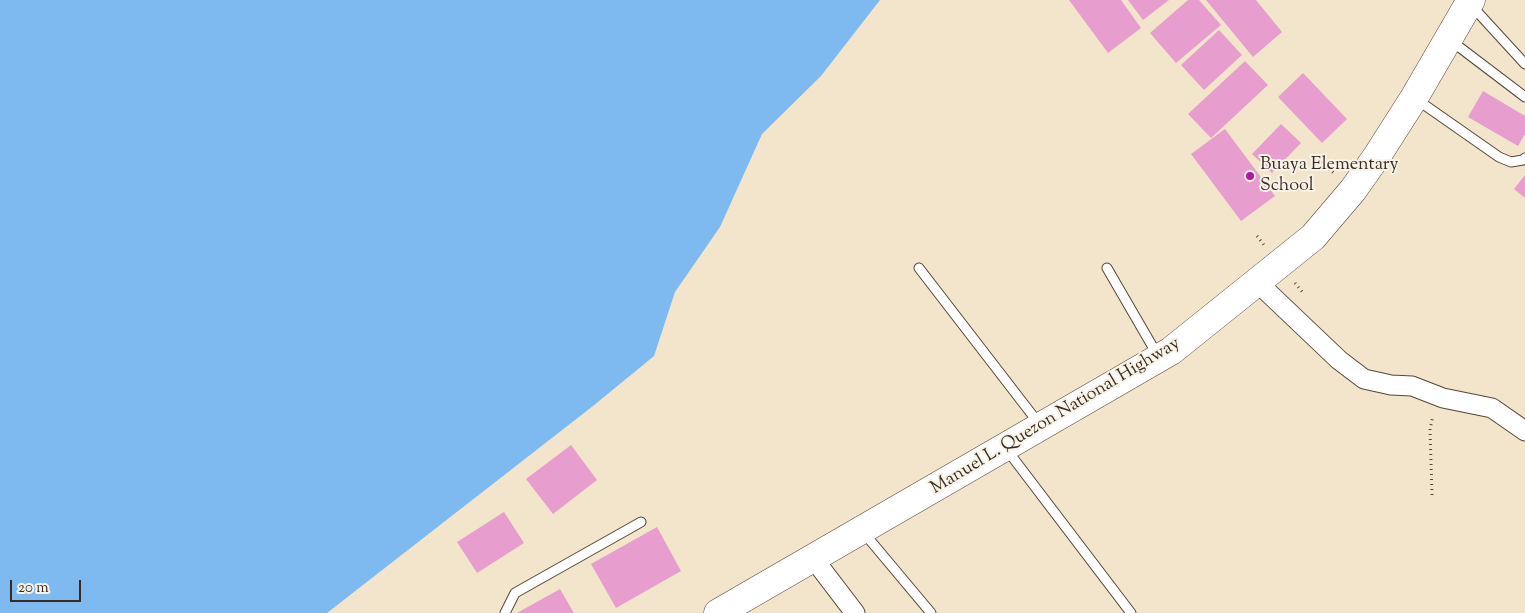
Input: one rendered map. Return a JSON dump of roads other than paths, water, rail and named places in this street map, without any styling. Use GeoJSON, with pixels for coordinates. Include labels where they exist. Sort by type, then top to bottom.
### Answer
{"type":"FeatureCollection","features":[{"type":"Feature","properties":{"kind":"main road","name":"Manuel L. Quezon National Highway"},"geometry":{"type":"LineString","coordinates":[[718,613],[747,602],[813,558],[1160,358],[1313,237],[1353,190],[1414,98],[1447,38],[1470,2]]}},
{"type":"Feature","properties":{"kind":"street"},"geometry":{"type":"LineString","coordinates":[[1257,282],[1339,360],[1364,379],[1390,385],[1412,386],[1443,398],[1492,408],[1525,432]]}},
{"type":"Feature","properties":{"kind":"street"},"geometry":{"type":"LineString","coordinates":[[813,558],[855,613]]}},
{"type":"Feature","properties":{"kind":"lane"},"geometry":{"type":"LineString","coordinates":[[1470,2],[1525,64]]}},
{"type":"Feature","properties":{"kind":"lane"},"geometry":{"type":"LineString","coordinates":[[1447,38],[1525,97]]}},
{"type":"Feature","properties":{"kind":"lane"},"geometry":{"type":"LineString","coordinates":[[1414,98],[1499,157],[1511,162],[1525,158]]}},
{"type":"Feature","properties":{"kind":"lane"},"geometry":{"type":"LineString","coordinates":[[919,268],[1041,427]]}},
{"type":"Feature","properties":{"kind":"lane"},"geometry":{"type":"LineString","coordinates":[[1107,268],[1160,358]]}},
{"type":"Feature","properties":{"kind":"lane"},"geometry":{"type":"LineString","coordinates":[[1006,448],[1131,613]]}},
{"type":"Feature","properties":{"kind":"lane"},"geometry":{"type":"LineString","coordinates":[[505,613],[515,593],[641,522]]}},
{"type":"Feature","properties":{"kind":"lane"},"geometry":{"type":"LineString","coordinates":[[862,531],[932,613]]}},
{"type":"Feature","properties":{"kind":"water"},"geometry":{"type":"Polygon","coordinates":[[[0,0],[880,0],[821,76],[762,134],[720,227],[675,292],[654,356],[593,406],[327,613],[0,613],[0,0]]]}},
{"type":"Feature","properties":{"kind":"place","name":"Buaya Elementary School"},"geometry":{"type":"Point","coordinates":[1250,176]}}]}
